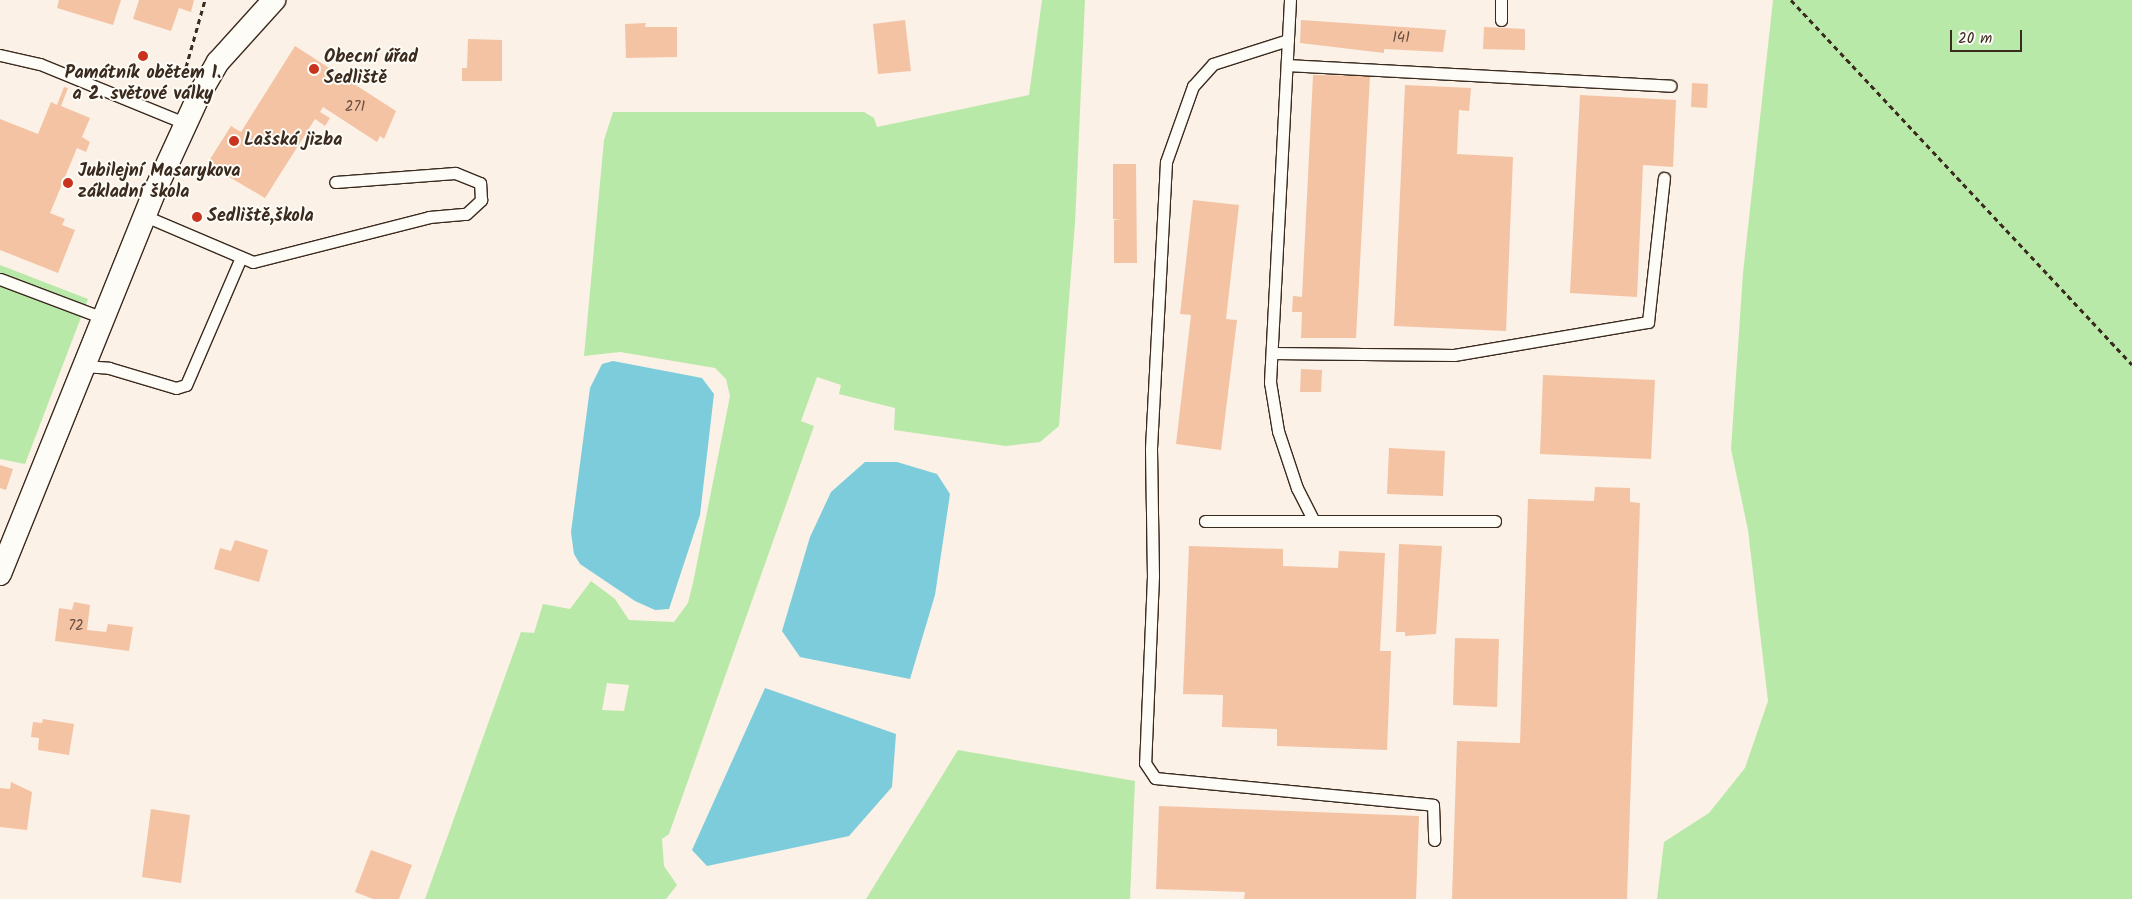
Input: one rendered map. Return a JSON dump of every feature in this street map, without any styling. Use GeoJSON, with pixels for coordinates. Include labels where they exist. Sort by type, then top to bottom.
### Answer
{"type":"FeatureCollection","features":[{"type":"Feature","properties":{"kind":"street"},"geometry":{"type":"LineString","coordinates":[[0,574],[145,216],[187,124],[218,62],[274,0]]}},
{"type":"Feature","properties":{"kind":"lane"},"geometry":{"type":"LineString","coordinates":[[1290,0],[1270,382],[1278,431],[1296,488],[1314,521]]}},
{"type":"Feature","properties":{"kind":"lane"},"geometry":{"type":"LineString","coordinates":[[1500,20],[1501,0]]}},
{"type":"Feature","properties":{"kind":"lane"},"geometry":{"type":"LineString","coordinates":[[1288,40],[1213,64],[1193,86],[1166,162],[1151,449],[1153,576],[1145,763],[1155,778],[1433,805],[1434,840]]}},
{"type":"Feature","properties":{"kind":"lane"},"geometry":{"type":"LineString","coordinates":[[0,56],[40,64],[187,124]]}},
{"type":"Feature","properties":{"kind":"lane"},"geometry":{"type":"LineString","coordinates":[[1286,66],[1670,86]]}},
{"type":"Feature","properties":{"kind":"lane"},"geometry":{"type":"LineString","coordinates":[[145,216],[253,262],[428,216],[466,214],[481,200],[480,183],[455,173],[335,182]]}},
{"type":"Feature","properties":{"kind":"lane"},"geometry":{"type":"LineString","coordinates":[[1272,353],[1454,355],[1648,322],[1664,178]]}},
{"type":"Feature","properties":{"kind":"lane"},"geometry":{"type":"LineString","coordinates":[[83,366],[176,388],[186,385],[241,257]]}},
{"type":"Feature","properties":{"kind":"lane"},"geometry":{"type":"LineString","coordinates":[[0,279],[103,318]]}},
{"type":"Feature","properties":{"kind":"lane"},"geometry":{"type":"LineString","coordinates":[[1205,521],[1495,521]]}},
{"type":"Feature","properties":{"kind":"path"},"geometry":{"type":"LineString","coordinates":[[185,71],[205,0]]}},
{"type":"Feature","properties":{"kind":"path"},"geometry":{"type":"LineString","coordinates":[[1791,0],[2132,364]]}},
{"type":"Feature","properties":{"kind":"green space"},"geometry":{"type":"Polygon","coordinates":[[[1042,0],[1085,0],[1075,223],[1059,426],[1040,442],[1006,446],[894,430],[895,408],[839,394],[841,385],[817,377],[801,421],[814,426],[669,834],[662,839],[664,866],[677,885],[666,899],[425,899],[521,632],[534,633],[543,604],[570,609],[591,581],[615,599],[629,620],[674,622],[688,603],[693,583],[730,396],[726,379],[715,368],[620,352],[584,356],[604,140],[613,112],[864,112],[874,118],[877,127],[1029,95],[1042,0]],[[607,683],[602,710],[624,711],[629,685],[607,683]]]}},
{"type":"Feature","properties":{"kind":"green space"},"geometry":{"type":"Polygon","coordinates":[[[1773,0],[2132,0],[2132,899],[1657,899],[1664,842],[1709,813],[1745,768],[1768,701],[1748,530],[1731,449],[1743,273],[1773,0]]]}},
{"type":"Feature","properties":{"kind":"green space"},"geometry":{"type":"Polygon","coordinates":[[[0,265],[88,299],[25,464],[0,459],[0,265]]]}},
{"type":"Feature","properties":{"kind":"green space"},"geometry":{"type":"Polygon","coordinates":[[[958,750],[1135,781],[1130,899],[866,899],[958,750]]]}},
{"type":"Feature","properties":{"kind":"water"},"geometry":{"type":"Polygon","coordinates":[[[613,361],[702,378],[714,394],[700,515],[669,609],[655,610],[635,601],[580,564],[574,554],[571,532],[590,388],[602,364],[613,361]]]}},
{"type":"Feature","properties":{"kind":"water"},"geometry":{"type":"Polygon","coordinates":[[[865,462],[897,462],[937,474],[950,494],[935,595],[910,679],[800,657],[782,631],[810,537],[831,492],[865,462]]]}},
{"type":"Feature","properties":{"kind":"water"},"geometry":{"type":"Polygon","coordinates":[[[765,688],[896,734],[892,787],[849,836],[707,866],[692,850],[765,688]]]}},
{"type":"Feature","properties":{"kind":"building"},"geometry":{"type":"Polygon","coordinates":[[[59,0],[121,0],[113,25],[57,8],[59,0]]]}},
{"type":"Feature","properties":{"kind":"building"},"geometry":{"type":"Polygon","coordinates":[[[139,0],[194,0],[191,12],[179,8],[171,31],[133,19],[139,0]]]}},
{"type":"Feature","properties":{"kind":"building"},"geometry":{"type":"Polygon","coordinates":[[[905,20],[911,71],[878,74],[873,24],[905,20]]]}},
{"type":"Feature","properties":{"kind":"building"},"geometry":{"type":"Polygon","coordinates":[[[1301,20],[1446,30],[1443,52],[1384,49],[1384,53],[1300,43],[1301,20]]]}},
{"type":"Feature","properties":{"kind":"building"},"geometry":{"type":"Polygon","coordinates":[[[646,23],[645,27],[677,27],[677,57],[626,58],[625,24],[646,23]]]}},
{"type":"Feature","properties":{"kind":"building"},"geometry":{"type":"Polygon","coordinates":[[[1484,27],[1525,29],[1525,50],[1483,49],[1484,27]]]}},
{"type":"Feature","properties":{"kind":"building"},"geometry":{"type":"Polygon","coordinates":[[[468,39],[502,40],[502,81],[462,81],[462,68],[467,68],[468,39]]]}},
{"type":"Feature","properties":{"kind":"building"},"geometry":{"type":"Polygon","coordinates":[[[295,46],[396,111],[384,139],[380,136],[377,142],[323,107],[320,112],[330,118],[325,126],[315,119],[265,198],[207,164],[231,126],[241,132],[295,46]]]}},
{"type":"Feature","properties":{"kind":"building"},"geometry":{"type":"Polygon","coordinates":[[[1313,75],[1370,76],[1356,338],[1301,338],[1302,312],[1292,312],[1293,296],[1302,297],[1313,75]]]}},
{"type":"Feature","properties":{"kind":"building"},"geometry":{"type":"Polygon","coordinates":[[[1692,83],[1708,84],[1707,108],[1691,107],[1692,83]]]}},
{"type":"Feature","properties":{"kind":"building"},"geometry":{"type":"Polygon","coordinates":[[[1405,85],[1471,88],[1469,111],[1459,110],[1457,154],[1513,157],[1506,331],[1394,326],[1405,85]]]}},
{"type":"Feature","properties":{"kind":"building"},"geometry":{"type":"Polygon","coordinates":[[[64,87],[68,88],[61,106],[90,118],[82,137],[90,142],[86,152],[77,148],[50,213],[65,219],[62,225],[75,230],[58,273],[0,250],[0,119],[38,134],[51,102],[57,105],[64,87]]]}},
{"type":"Feature","properties":{"kind":"building"},"geometry":{"type":"Polygon","coordinates":[[[1580,95],[1676,100],[1673,167],[1643,165],[1637,297],[1570,293],[1580,95]]]}},
{"type":"Feature","properties":{"kind":"building"},"geometry":{"type":"Polygon","coordinates":[[[1113,164],[1136,164],[1137,263],[1114,263],[1114,220],[1121,219],[1113,219],[1113,164]]]}},
{"type":"Feature","properties":{"kind":"building"},"geometry":{"type":"Polygon","coordinates":[[[1193,200],[1239,205],[1226,319],[1237,320],[1221,450],[1176,444],[1191,315],[1180,314],[1193,200]]]}},
{"type":"Feature","properties":{"kind":"building"},"geometry":{"type":"Polygon","coordinates":[[[1301,369],[1322,370],[1321,392],[1300,392],[1301,369]]]}},
{"type":"Feature","properties":{"kind":"building"},"geometry":{"type":"Polygon","coordinates":[[[1543,375],[1655,380],[1651,459],[1540,454],[1543,375]]]}},
{"type":"Feature","properties":{"kind":"building"},"geometry":{"type":"Polygon","coordinates":[[[1389,448],[1445,451],[1443,496],[1387,494],[1389,448]]]}},
{"type":"Feature","properties":{"kind":"building"},"geometry":{"type":"Polygon","coordinates":[[[0,465],[13,469],[6,490],[0,488],[0,465]]]}},
{"type":"Feature","properties":{"kind":"building"},"geometry":{"type":"Polygon","coordinates":[[[1595,487],[1630,488],[1630,502],[1640,503],[1627,899],[1452,899],[1457,741],[1520,743],[1528,499],[1594,501],[1595,487]]]}},
{"type":"Feature","properties":{"kind":"building"},"geometry":{"type":"Polygon","coordinates":[[[235,540],[268,550],[259,582],[214,569],[220,548],[231,551],[235,540]]]}},
{"type":"Feature","properties":{"kind":"building"},"geometry":{"type":"Polygon","coordinates":[[[1399,544],[1442,546],[1436,634],[1405,636],[1405,632],[1396,632],[1399,544]]]}},
{"type":"Feature","properties":{"kind":"building"},"geometry":{"type":"Polygon","coordinates":[[[1189,546],[1283,549],[1283,566],[1338,568],[1339,551],[1385,553],[1380,651],[1391,651],[1387,750],[1277,746],[1277,729],[1222,727],[1223,695],[1183,694],[1189,546]]]}},
{"type":"Feature","properties":{"kind":"building"},"geometry":{"type":"Polygon","coordinates":[[[74,602],[90,605],[87,630],[106,632],[108,624],[133,627],[129,651],[55,641],[59,608],[72,610],[74,602]]]}},
{"type":"Feature","properties":{"kind":"building"},"geometry":{"type":"Polygon","coordinates":[[[1455,638],[1499,639],[1497,707],[1453,705],[1455,638]]]}},
{"type":"Feature","properties":{"kind":"building"},"geometry":{"type":"Polygon","coordinates":[[[43,719],[74,724],[69,755],[38,750],[39,738],[31,737],[33,722],[42,723],[43,719]]]}},
{"type":"Feature","properties":{"kind":"building"},"geometry":{"type":"Polygon","coordinates":[[[11,782],[32,792],[27,830],[0,827],[0,788],[10,789],[11,782]]]}},
{"type":"Feature","properties":{"kind":"building"},"geometry":{"type":"Polygon","coordinates":[[[1159,806],[1419,816],[1416,899],[1244,899],[1245,892],[1156,889],[1159,806]]]}},
{"type":"Feature","properties":{"kind":"building"},"geometry":{"type":"Polygon","coordinates":[[[151,809],[190,815],[181,883],[142,877],[151,809]]]}},
{"type":"Feature","properties":{"kind":"building"},"geometry":{"type":"Polygon","coordinates":[[[371,850],[412,865],[399,899],[373,899],[355,892],[371,850]]]}},
{"type":"Feature","properties":{"kind":"place","name":"Památník obětem 1. a 2. světové války"},"geometry":{"type":"Point","coordinates":[143,56]}},
{"type":"Feature","properties":{"kind":"place","name":"Obecní úřad Sedliště"},"geometry":{"type":"Point","coordinates":[314,69]}},
{"type":"Feature","properties":{"kind":"place","name":"Lašská jizba"},"geometry":{"type":"Point","coordinates":[234,141]}},
{"type":"Feature","properties":{"kind":"place","name":"Jubilejní Masarykova základní škola"},"geometry":{"type":"Point","coordinates":[68,183]}},
{"type":"Feature","properties":{"kind":"place","name":"Sedliště,škola"},"geometry":{"type":"Point","coordinates":[197,217]}}]}
